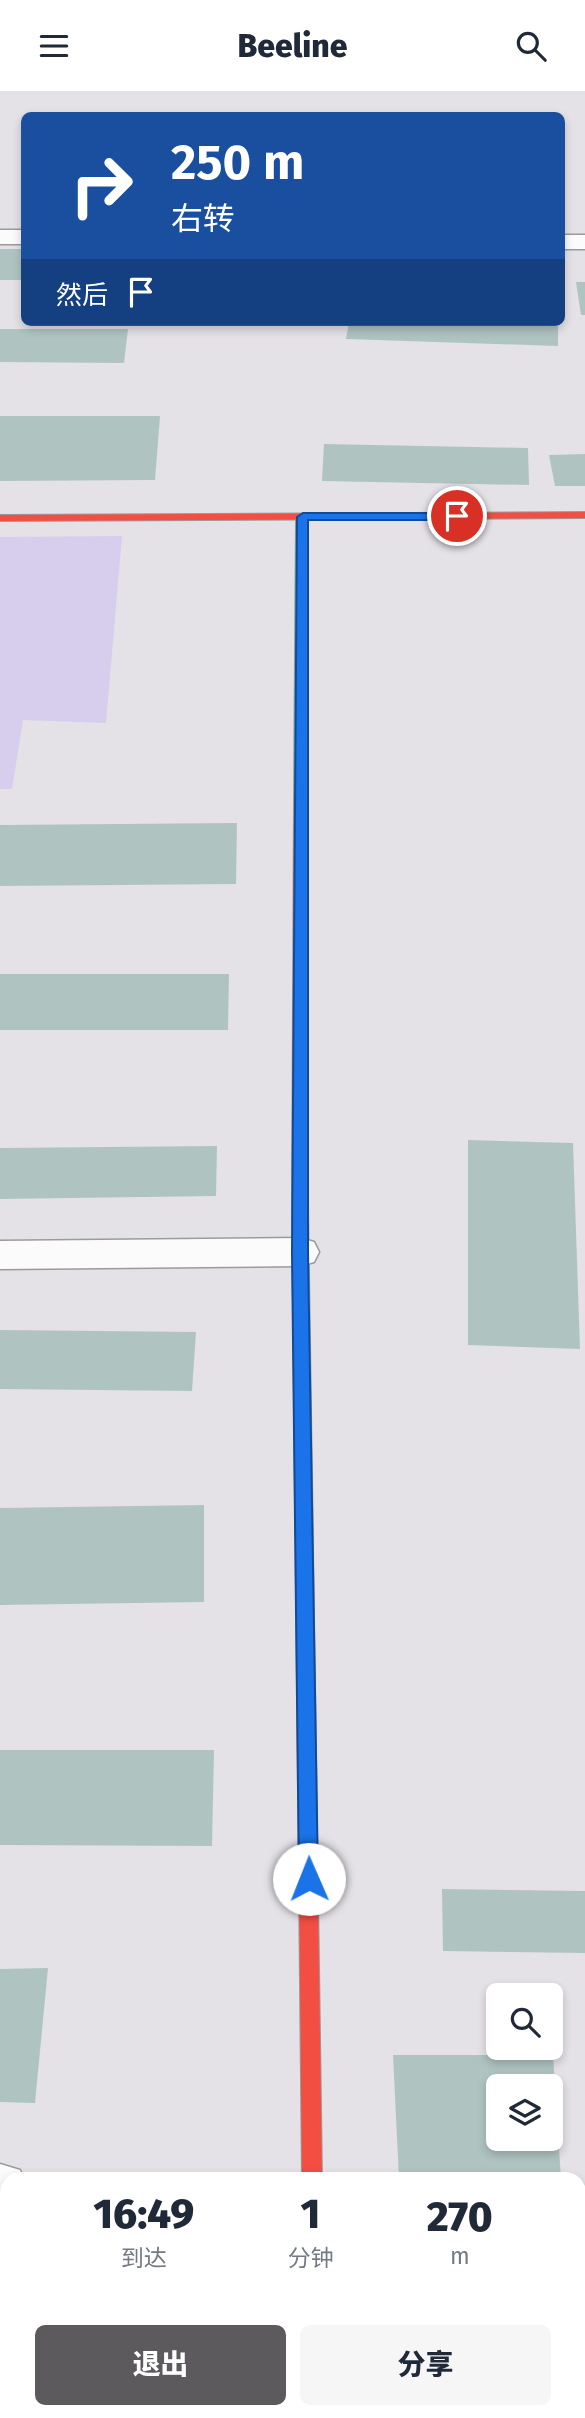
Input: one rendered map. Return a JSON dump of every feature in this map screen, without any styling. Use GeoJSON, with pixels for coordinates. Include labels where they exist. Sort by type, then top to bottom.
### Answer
{"type":"FeatureCollection","features":[{"type":"Feature","properties":{"kind":"street"},"geometry":{"type":"LineString","coordinates":[[0,237],[21,237]]}},
{"type":"Feature","properties":{"kind":"street"},"geometry":{"type":"LineString","coordinates":[[565,242],[585,242]]}},
{"type":"Feature","properties":{"kind":"street"},"geometry":{"type":"LineString","coordinates":[[0,518],[585,516]]}},
{"type":"Feature","properties":{"kind":"street"},"geometry":{"type":"LineString","coordinates":[[303,517],[300,1252],[313,2172]]}},
{"type":"Feature","properties":{"kind":"street"},"geometry":{"type":"LineString","coordinates":[[0,1255],[300,1252]]}},
{"type":"Feature","properties":{"kind":"shaded area"},"geometry":{"type":"Polygon","coordinates":[[[122,536],[106,723],[23,720],[12,789],[0,789],[0,537],[122,536]]]}},
{"type":"Feature","properties":{"kind":"building"},"geometry":{"type":"Polygon","coordinates":[[[0,249],[21,249],[21,280],[0,280],[0,249]]]}},
{"type":"Feature","properties":{"kind":"building"},"geometry":{"type":"Polygon","coordinates":[[[576,282],[585,282],[585,315],[581,315],[576,282]]]}},
{"type":"Feature","properties":{"kind":"building"},"geometry":{"type":"Polygon","coordinates":[[[348,326],[558,326],[558,346],[346,339],[348,326]]]}},
{"type":"Feature","properties":{"kind":"building"},"geometry":{"type":"Polygon","coordinates":[[[0,329],[128,329],[124,363],[0,362],[0,329]]]}},
{"type":"Feature","properties":{"kind":"building"},"geometry":{"type":"Polygon","coordinates":[[[0,416],[160,416],[155,480],[0,481],[0,416]]]}},
{"type":"Feature","properties":{"kind":"building"},"geometry":{"type":"Polygon","coordinates":[[[324,444],[528,448],[529,485],[322,481],[324,444]]]}},
{"type":"Feature","properties":{"kind":"building"},"geometry":{"type":"Polygon","coordinates":[[[585,454],[585,486],[555,486],[549,455],[585,454]]]}},
{"type":"Feature","properties":{"kind":"building"},"geometry":{"type":"Polygon","coordinates":[[[237,823],[236,884],[0,886],[0,825],[237,823]]]}},
{"type":"Feature","properties":{"kind":"building"},"geometry":{"type":"Polygon","coordinates":[[[0,974],[229,974],[228,1030],[0,1030],[0,974]]]}},
{"type":"Feature","properties":{"kind":"building"},"geometry":{"type":"Polygon","coordinates":[[[468,1140],[573,1143],[580,1349],[468,1345],[468,1140]]]}},
{"type":"Feature","properties":{"kind":"building"},"geometry":{"type":"Polygon","coordinates":[[[217,1146],[216,1196],[0,1199],[0,1148],[217,1146]]]}},
{"type":"Feature","properties":{"kind":"building"},"geometry":{"type":"Polygon","coordinates":[[[0,1330],[196,1332],[192,1391],[0,1389],[0,1330]]]}},
{"type":"Feature","properties":{"kind":"building"},"geometry":{"type":"Polygon","coordinates":[[[204,1505],[204,1602],[0,1605],[0,1508],[204,1505]]]}},
{"type":"Feature","properties":{"kind":"building"},"geometry":{"type":"Polygon","coordinates":[[[0,1750],[214,1750],[212,1846],[0,1845],[0,1750]]]}},
{"type":"Feature","properties":{"kind":"building"},"geometry":{"type":"Polygon","coordinates":[[[442,1889],[585,1891],[585,1953],[443,1951],[442,1889]]]}},
{"type":"Feature","properties":{"kind":"building"},"geometry":{"type":"Polygon","coordinates":[[[48,1968],[35,2103],[0,2102],[0,1969],[48,1968]]]}},
{"type":"Feature","properties":{"kind":"building"},"geometry":{"type":"Polygon","coordinates":[[[393,2055],[486,2055],[486,2060],[553,2060],[554,2074],[486,2074],[486,2151],[559,2151],[561,2172],[399,2172],[393,2055]]]}},
{"type":"Feature","properties":{"kind":"traffic: fast"},"geometry":{"type":"LineString","coordinates":[[301,796],[302,517]]}},
{"type":"Feature","properties":{"kind":"traffic: slow"},"geometry":{"type":"LineString","coordinates":[[300,1206],[306,1687]]}},
{"type":"Feature","properties":{"kind":"traffic: jam"},"geometry":{"type":"LineString","coordinates":[[0,518],[585,515]]}},
{"type":"Feature","properties":{"kind":"traffic: jam"},"geometry":{"type":"LineString","coordinates":[[300,1206],[301,796]]}},
{"type":"Feature","properties":{"kind":"traffic: jam"},"geometry":{"type":"LineString","coordinates":[[306,1687],[312,2172]]}},
{"type":"Feature","properties":{"kind":"route"},"geometry":{"type":"LineString","coordinates":[[309,1879],[300,1252],[303,517],[457,516]]}}]}
